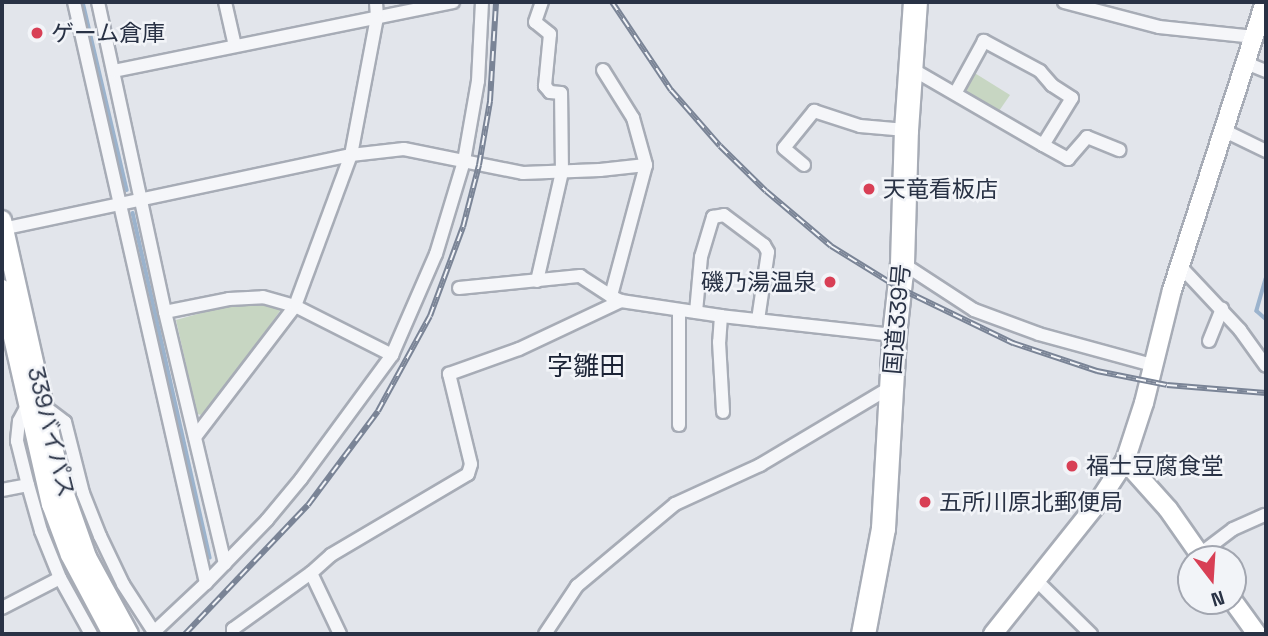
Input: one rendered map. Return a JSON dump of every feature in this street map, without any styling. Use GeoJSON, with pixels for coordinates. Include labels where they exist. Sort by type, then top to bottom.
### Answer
{"type":"FeatureCollection","features":[{"type":"Feature","properties":{"kind":"highway","name":"国道339号"},"geometry":{"type":"LineString","coordinates":[[863,634],[883,528],[894,335],[902,263],[906,130],[915,2]]}},
{"type":"Feature","properties":{"kind":"street"},"geometry":{"type":"LineString","coordinates":[[74,2],[206,583]]}},
{"type":"Feature","properties":{"kind":"street"},"geometry":{"type":"LineString","coordinates":[[98,2],[143,199],[165,312],[225,564]]}},
{"type":"Feature","properties":{"kind":"street"},"geometry":{"type":"LineString","coordinates":[[225,2],[235,46]]}},
{"type":"Feature","properties":{"kind":"street"},"geometry":{"type":"LineString","coordinates":[[195,437],[295,306],[351,155],[376,17],[376,2]]}},
{"type":"Feature","properties":{"kind":"street"},"geometry":{"type":"LineString","coordinates":[[114,71],[453,2]]}},
{"type":"Feature","properties":{"kind":"street"},"geometry":{"type":"LineString","coordinates":[[36,405],[65,422],[83,493],[100,536],[123,584],[154,632],[225,564],[301,479],[393,355],[436,254],[464,161],[478,81],[482,2]]}},
{"type":"Feature","properties":{"kind":"street"},"geometry":{"type":"LineString","coordinates":[[537,281],[562,172],[561,93],[550,92],[545,86],[550,34],[535,22],[541,2]]}},
{"type":"Feature","properties":{"kind":"street"},"geometry":{"type":"LineString","coordinates":[[1064,2],[1159,27],[1254,37]]}},
{"type":"Feature","properties":{"kind":"street"},"geometry":{"type":"LineString","coordinates":[[993,634],[1099,501],[1125,461],[1180,267],[1265,2]]}},
{"type":"Feature","properties":{"kind":"street"},"geometry":{"type":"LineString","coordinates":[[956,92],[984,41],[1040,71],[1052,85],[1072,98],[1043,145]]}},
{"type":"Feature","properties":{"kind":"street"},"geometry":{"type":"LineString","coordinates":[[1246,63],[1266,71]]}},
{"type":"Feature","properties":{"kind":"street"},"geometry":{"type":"LineString","coordinates":[[912,69],[1068,159],[1087,138],[1119,150]]}},
{"type":"Feature","properties":{"kind":"street"},"geometry":{"type":"LineString","coordinates":[[603,70],[633,118],[646,165],[616,299]]}},
{"type":"Feature","properties":{"kind":"street"},"geometry":{"type":"LineString","coordinates":[[804,165],[784,148],[814,111],[836,121],[860,126],[906,130]]}},
{"type":"Feature","properties":{"kind":"street"},"geometry":{"type":"LineString","coordinates":[[1225,131],[1266,151]]}},
{"type":"Feature","properties":{"kind":"street"},"geometry":{"type":"LineString","coordinates":[[2,226],[351,155],[404,149],[523,173],[646,165]]}},
{"type":"Feature","properties":{"kind":"street"},"geometry":{"type":"LineString","coordinates":[[696,312],[701,257],[713,216],[724,215],[764,245],[768,252],[758,320]]}},
{"type":"Feature","properties":{"kind":"street","name":"339バイパス"},"geometry":{"type":"LineString","coordinates":[[2,226],[36,405],[74,523],[100,585],[129,634]]}},
{"type":"Feature","properties":{"kind":"street"},"geometry":{"type":"LineString","coordinates":[[902,263],[974,310],[1039,334],[1152,365]]}},
{"type":"Feature","properties":{"kind":"street"},"geometry":{"type":"LineString","coordinates":[[1180,267],[1222,309],[1266,366]]}},
{"type":"Feature","properties":{"kind":"street"},"geometry":{"type":"LineString","coordinates":[[459,288],[580,276],[616,299],[721,316],[894,335]]}},
{"type":"Feature","properties":{"kind":"street"},"geometry":{"type":"LineString","coordinates":[[2,289],[36,405],[59,527],[77,571],[112,634]]}},
{"type":"Feature","properties":{"kind":"street"},"geometry":{"type":"LineString","coordinates":[[165,312],[229,299],[262,297],[295,306],[393,355]]}},
{"type":"Feature","properties":{"kind":"street"},"geometry":{"type":"LineString","coordinates":[[233,634],[233,629],[311,573],[331,555],[468,474],[471,464],[449,374],[519,349],[616,299]]}},
{"type":"Feature","properties":{"kind":"street"},"geometry":{"type":"LineString","coordinates":[[1209,341],[1222,309]]}},
{"type":"Feature","properties":{"kind":"street"},"geometry":{"type":"LineString","coordinates":[[679,310],[679,425]]}},
{"type":"Feature","properties":{"kind":"street"},"geometry":{"type":"LineString","coordinates":[[721,316],[719,342],[723,412]]}},
{"type":"Feature","properties":{"kind":"street"},"geometry":{"type":"LineString","coordinates":[[545,634],[577,586],[675,504],[760,465],[891,387]]}},
{"type":"Feature","properties":{"kind":"street"},"geometry":{"type":"LineString","coordinates":[[36,405],[19,421],[17,441],[41,531],[60,578],[91,634]]}},
{"type":"Feature","properties":{"kind":"street"},"geometry":{"type":"LineString","coordinates":[[1125,461],[1168,509],[1193,545]]}},
{"type":"Feature","properties":{"kind":"street"},"geometry":{"type":"LineString","coordinates":[[2,490],[28,485]]}},
{"type":"Feature","properties":{"kind":"street"},"geometry":{"type":"LineString","coordinates":[[1214,545],[1233,529],[1265,515]]}},
{"type":"Feature","properties":{"kind":"street"},"geometry":{"type":"LineString","coordinates":[[311,573],[340,634]]}},
{"type":"Feature","properties":{"kind":"street"},"geometry":{"type":"LineString","coordinates":[[2,608],[60,578]]}},
{"type":"Feature","properties":{"kind":"street"},"geometry":{"type":"LineString","coordinates":[[1037,581],[1091,634]]}},
{"type":"Feature","properties":{"kind":"street"},"geometry":{"type":"LineString","coordinates":[[1243,615],[1257,634]]}},
{"type":"Feature","properties":{"kind":"green space"},"geometry":{"type":"Polygon","coordinates":[[[973,72],[1010,95],[999,111],[967,92],[966,86],[973,72]]]}},
{"type":"Feature","properties":{"kind":"green space"},"geometry":{"type":"Polygon","coordinates":[[[261,304],[282,308],[206,416],[197,414],[176,320],[230,305],[261,304]]]}},
{"type":"Feature","properties":{"kind":"waterway"},"geometry":{"type":"LineString","coordinates":[[83,2],[127,190]]}},
{"type":"Feature","properties":{"kind":"waterway"},"geometry":{"type":"LineString","coordinates":[[133,213],[210,558]]}},
{"type":"Feature","properties":{"kind":"waterway"},"geometry":{"type":"LineString","coordinates":[[1266,279],[1257,311],[1266,319]]}},
{"type":"Feature","properties":{"kind":"railway"},"geometry":{"type":"LineString","coordinates":[[185,634],[308,505],[378,411],[430,316],[463,227],[479,165],[490,101],[496,2]]}},
{"type":"Feature","properties":{"kind":"railway"},"geometry":{"type":"LineString","coordinates":[[612,2],[671,90],[720,146],[766,191],[831,246],[899,288],[1013,343],[1097,371],[1167,385],[1266,393]]}},
{"type":"Feature","properties":{"kind":"place","name":"ゲーム倉庫"},"geometry":{"type":"Point","coordinates":[37,33]}},
{"type":"Feature","properties":{"kind":"place","name":"天竜看板店"},"geometry":{"type":"Point","coordinates":[869,189]}},
{"type":"Feature","properties":{"kind":"place","name":"磯乃湯温泉"},"geometry":{"type":"Point","coordinates":[830,282]}},
{"type":"Feature","properties":{"kind":"place","name":"福士豆腐食堂"},"geometry":{"type":"Point","coordinates":[1072,466]}},
{"type":"Feature","properties":{"kind":"place","name":"五所川原北郵便局"},"geometry":{"type":"Point","coordinates":[925,502]}},
{"type":"Feature","properties":{"kind":"district","name":"字雛田"},"geometry":{"type":"Point","coordinates":[586,367]}}]}
